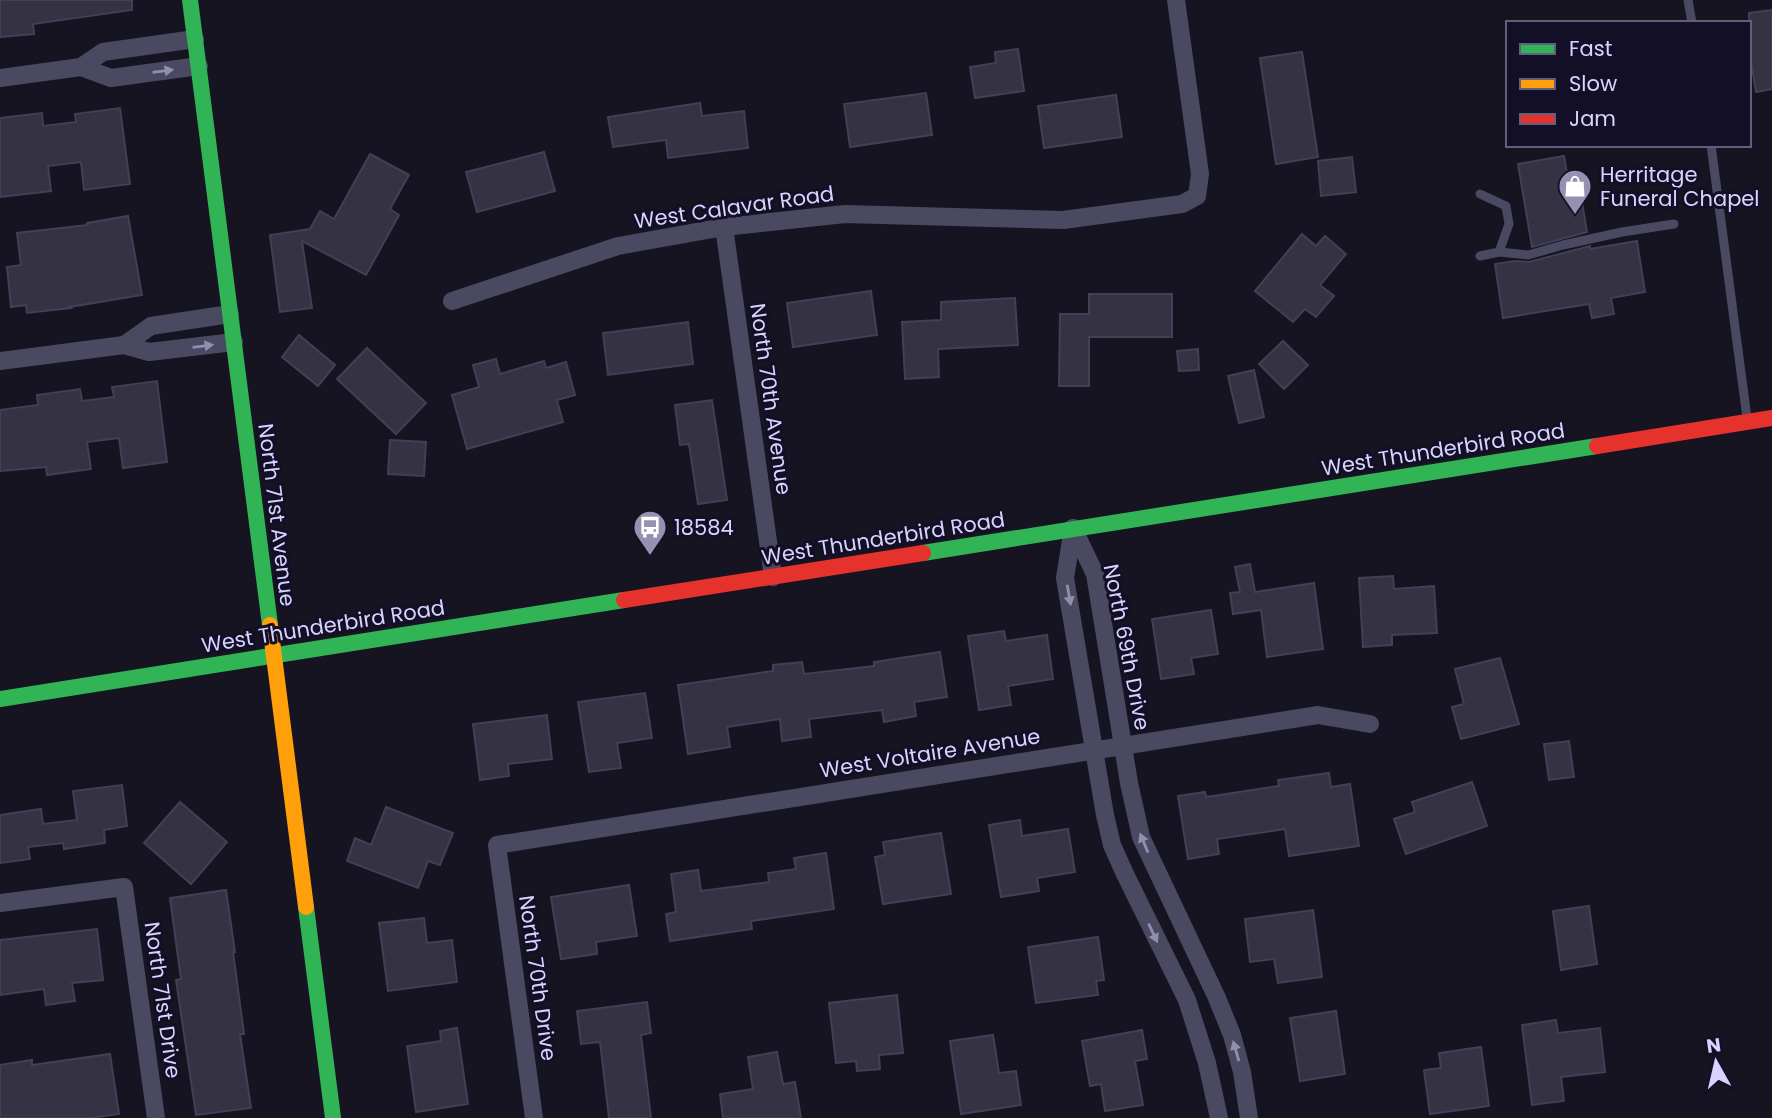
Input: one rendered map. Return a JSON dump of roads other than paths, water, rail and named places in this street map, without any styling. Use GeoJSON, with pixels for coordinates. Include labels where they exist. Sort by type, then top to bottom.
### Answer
{"type":"FeatureCollection","features":[{"type":"Feature","properties":{"kind":"main road","name":"North 71st Avenue"},"geometry":{"type":"LineString","coordinates":[[190,0],[333,1118]]}},
{"type":"Feature","properties":{"kind":"main road","name":"West Thunderbird Road"},"geometry":{"type":"LineString","coordinates":[[0,699],[1772,418]]}},
{"type":"Feature","properties":{"kind":"street","name":"West Calavar Road"},"geometry":{"type":"LineString","coordinates":[[452,301],[618,246],[724,227],[845,214],[1063,220],[1182,204],[1197,196],[1200,174],[1176,0]]}},
{"type":"Feature","properties":{"kind":"street"},"geometry":{"type":"LineString","coordinates":[[0,78],[80,67],[103,52],[195,39]]}},
{"type":"Feature","properties":{"kind":"street"},"geometry":{"type":"LineString","coordinates":[[132,47],[137,74]]}},
{"type":"Feature","properties":{"kind":"street"},"geometry":{"type":"LineString","coordinates":[[80,67],[111,78],[199,66]]}},
{"type":"Feature","properties":{"kind":"street","name":"North 70th Avenue"},"geometry":{"type":"LineString","coordinates":[[724,227],[772,577]]}},
{"type":"Feature","properties":{"kind":"street"},"geometry":{"type":"LineString","coordinates":[[124,345],[151,326],[230,314]]}},
{"type":"Feature","properties":{"kind":"street"},"geometry":{"type":"LineString","coordinates":[[168,323],[173,351]]}},
{"type":"Feature","properties":{"kind":"street"},"geometry":{"type":"LineString","coordinates":[[0,361],[124,345],[149,352],[233,342]]}},
{"type":"Feature","properties":{"kind":"street","name":"North 69th Drive"},"geometry":{"type":"LineString","coordinates":[[1073,528],[1095,575],[1133,809],[1141,837],[1218,1000],[1242,1072],[1250,1118]]}},
{"type":"Feature","properties":{"kind":"street","name":"North 69th Drive"},"geometry":{"type":"LineString","coordinates":[[1073,528],[1065,578],[1112,845],[1187,1000],[1208,1063],[1219,1118]]}},
{"type":"Feature","properties":{"kind":"street","name":"West Voltaire Avenue"},"geometry":{"type":"LineString","coordinates":[[497,845],[1318,715],[1370,724]]}},
{"type":"Feature","properties":{"kind":"street","name":"North 70th Drive"},"geometry":{"type":"LineString","coordinates":[[497,845],[534,1118]]}},
{"type":"Feature","properties":{"kind":"street","name":"North 71st Drive"},"geometry":{"type":"LineString","coordinates":[[0,903],[124,887],[156,1118]]}},
{"type":"Feature","properties":{"kind":"street"},"geometry":{"type":"LineString","coordinates":[[1191,1012],[1218,1000]]}},
{"type":"Feature","properties":{"kind":"lane"},"geometry":{"type":"LineString","coordinates":[[1688,0],[1692,21]]}},
{"type":"Feature","properties":{"kind":"lane"},"geometry":{"type":"LineString","coordinates":[[1711,147],[1748,422]]}},
{"type":"Feature","properties":{"kind":"lane"},"geometry":{"type":"LineString","coordinates":[[1480,194],[1506,206],[1509,224],[1499,252]]}},
{"type":"Feature","properties":{"kind":"lane"},"geometry":{"type":"LineString","coordinates":[[1480,256],[1499,252],[1528,255],[1622,232],[1674,224]]}},
{"type":"Feature","properties":{"kind":"place","name":"Herritage Funeral Chapel"},"geometry":{"type":"Point","coordinates":[1575,216]}},
{"type":"Feature","properties":{"kind":"place","name":"18584"},"geometry":{"type":"Point","coordinates":[650,557]}}]}
